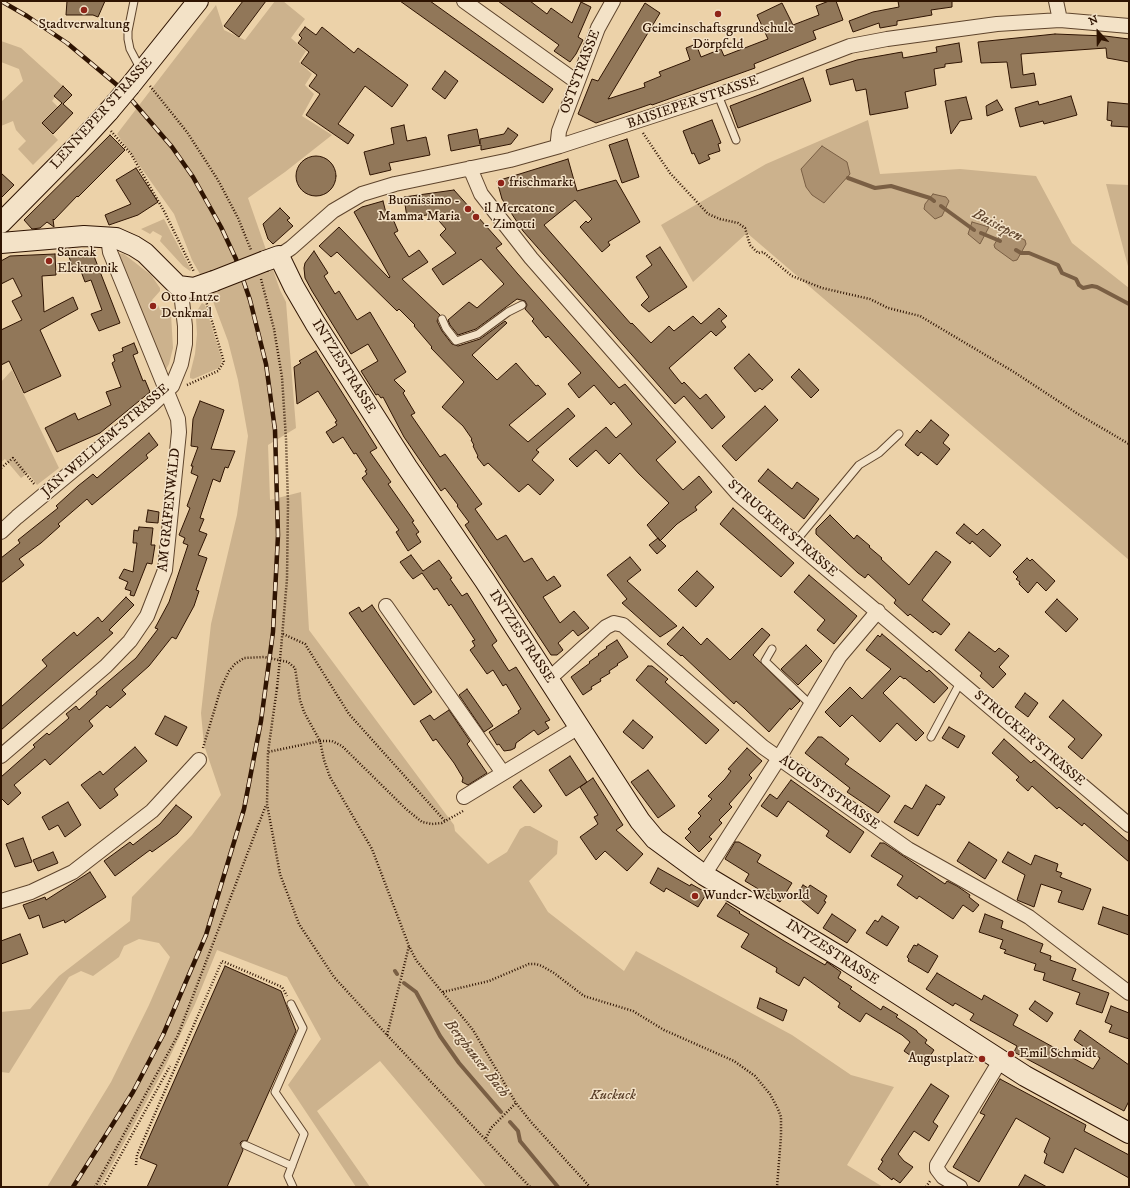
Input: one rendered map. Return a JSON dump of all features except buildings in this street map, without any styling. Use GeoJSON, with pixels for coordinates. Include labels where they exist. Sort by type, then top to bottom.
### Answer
{"type":"FeatureCollection","features":[{"type":"Feature","properties":{"kind":"main road","name":"LENNEPER STRASSE"},"geometry":{"type":"LineString","coordinates":[[1,222],[77,146],[109,111],[198,1]]}},
{"type":"Feature","properties":{"kind":"main road"},"geometry":{"type":"LineString","coordinates":[[1,243],[84,236],[116,238],[145,253],[174,282],[198,282],[264,261]]}},
{"type":"Feature","properties":{"kind":"main road","name":"INTZESTRASSE"},"geometry":{"type":"LineString","coordinates":[[264,261],[298,294],[407,467],[549,679],[649,833],[662,846],[704,875],[848,961],[1000,1061],[1060,1096],[1129,1133]]}},
{"type":"Feature","properties":{"kind":"street"},"geometry":{"type":"LineString","coordinates":[[464,1],[577,82]]}},
{"type":"Feature","properties":{"kind":"street","name":"OSTSTRASSE"},"geometry":{"type":"LineString","coordinates":[[560,146],[558,140],[559,131],[577,82],[602,19],[614,1]]}},
{"type":"Feature","properties":{"kind":"street"},"geometry":{"type":"LineString","coordinates":[[1056,1],[1060,20]]}},
{"type":"Feature","properties":{"kind":"street","name":"BAISIEPER STRASSE"},"geometry":{"type":"LineString","coordinates":[[264,261],[291,248],[332,211],[353,198],[384,187],[510,160],[560,146],[718,95],[850,46],[887,38],[962,28],[1060,20],[1129,26]]}},
{"type":"Feature","properties":{"kind":"street","name":"STRUCKER STRASSE"},"geometry":{"type":"LineString","coordinates":[[470,168],[481,194],[531,258],[738,494],[961,681],[1129,825]]}},
{"type":"Feature","properties":{"kind":"street","name":"AM GRAFENWALD"},"geometry":{"type":"LineString","coordinates":[[1,756],[106,666],[130,641],[147,616],[166,570],[179,432],[178,419],[110,252],[108,245],[110,237]]}},
{"type":"Feature","properties":{"kind":"street","name":"JAN-WELLEM-STRASSE"},"geometry":{"type":"LineString","coordinates":[[1,532],[43,495],[170,397],[183,354],[185,326],[182,301],[198,282]]}},
{"type":"Feature","properties":{"kind":"street"},"geometry":{"type":"LineString","coordinates":[[386,606],[503,773]]}},
{"type":"Feature","properties":{"kind":"street"},"geometry":{"type":"LineString","coordinates":[[704,875],[779,758],[840,656],[878,611]]}},
{"type":"Feature","properties":{"kind":"street","name":"AUGUSTSTRASSE"},"geometry":{"type":"LineString","coordinates":[[549,679],[606,627],[611,624],[620,623],[763,746],[779,758],[908,849],[1029,917],[1129,992]]}},
{"type":"Feature","properties":{"kind":"street"},"geometry":{"type":"LineString","coordinates":[[465,804],[503,773],[579,727]]}},
{"type":"Feature","properties":{"kind":"street"},"geometry":{"type":"LineString","coordinates":[[1,901],[31,892],[73,872],[152,811],[199,760]]}},
{"type":"Feature","properties":{"kind":"street"},"geometry":{"type":"LineString","coordinates":[[960,1187],[940,1174],[937,1169],[938,1160],[1000,1061]]}},
{"type":"Feature","properties":{"kind":"lane"},"geometry":{"type":"LineString","coordinates":[[134,1],[128,31],[128,39],[136,79]]}},
{"type":"Feature","properties":{"kind":"lane"},"geometry":{"type":"LineString","coordinates":[[718,95],[736,140]]}},
{"type":"Feature","properties":{"kind":"lane"},"geometry":{"type":"LineString","coordinates":[[442,319],[446,328],[456,341],[478,334],[508,312],[522,305]]}},
{"type":"Feature","properties":{"kind":"lane"},"geometry":{"type":"LineString","coordinates":[[795,542],[859,465],[879,453],[899,434]]}},
{"type":"Feature","properties":{"kind":"lane"},"geometry":{"type":"LineString","coordinates":[[772,649],[765,661],[811,705]]}},
{"type":"Feature","properties":{"kind":"lane"},"geometry":{"type":"LineString","coordinates":[[931,737],[961,681]]}},
{"type":"Feature","properties":{"kind":"lane"},"geometry":{"type":"LineString","coordinates":[[291,1004],[303,1028],[275,1092],[304,1134],[288,1176],[293,1187]]}},
{"type":"Feature","properties":{"kind":"lane"},"geometry":{"type":"LineString","coordinates":[[245,1145],[292,1166]]}},
{"type":"Feature","properties":{"kind":"path"},"geometry":{"type":"LineString","coordinates":[[136,79],[153,91],[187,132],[218,180],[238,218],[264,261],[267,294],[282,377],[288,503],[287,579],[283,634],[268,752],[267,804],[280,874],[299,924],[334,976],[387,1036],[486,1138],[530,1187]]}},
{"type":"Feature","properties":{"kind":"path"},"geometry":{"type":"LineString","coordinates":[[636,122],[670,173],[708,214],[720,219],[738,223],[745,228],[750,245],[758,253],[763,252],[792,276],[822,288],[870,299],[888,308],[920,316],[1014,372],[1078,414],[1129,444]]}},
{"type":"Feature","properties":{"kind":"path"},"geometry":{"type":"LineString","coordinates":[[115,135],[130,151],[139,166],[164,211],[198,282]]}},
{"type":"Feature","properties":{"kind":"path"},"geometry":{"type":"LineString","coordinates":[[170,397],[184,386],[218,371],[224,362],[205,299]]}},
{"type":"Feature","properties":{"kind":"path"},"geometry":{"type":"LineString","coordinates":[[1,468],[13,458],[43,495]]}},
{"type":"Feature","properties":{"kind":"path"},"geometry":{"type":"LineString","coordinates":[[283,634],[305,644],[350,714],[445,821]]}},
{"type":"Feature","properties":{"kind":"path"},"geometry":{"type":"LineString","coordinates":[[199,760],[210,729],[221,688],[229,671],[235,664],[244,658],[264,657],[288,662],[295,668],[302,706],[320,741],[324,760],[330,777],[372,849],[409,946],[422,968],[473,1030],[516,1103],[540,1133],[579,1173],[590,1187]]}},
{"type":"Feature","properties":{"kind":"path"},"geometry":{"type":"LineString","coordinates":[[268,752],[320,741],[332,741],[338,743],[417,818],[432,824],[445,821],[465,804]]}},
{"type":"Feature","properties":{"kind":"path"},"geometry":{"type":"LineString","coordinates":[[95,1187],[178,1035],[267,804]]}},
{"type":"Feature","properties":{"kind":"path"},"geometry":{"type":"LineString","coordinates":[[387,1036],[409,946]]}},
{"type":"Feature","properties":{"kind":"path"},"geometry":{"type":"LineString","coordinates":[[136,1165],[137,1155],[222,961],[282,987],[291,1004]]}},
{"type":"Feature","properties":{"kind":"path"},"geometry":{"type":"LineString","coordinates":[[442,992],[489,981],[529,964],[536,964],[554,973],[584,996],[633,1011],[664,1030],[734,1061],[755,1076],[770,1094],[781,1117],[782,1136],[777,1187]]}},
{"type":"Feature","properties":{"kind":"path"},"geometry":{"type":"LineString","coordinates":[[103,1187],[170,1066]]}},
{"type":"Feature","properties":{"kind":"path"},"geometry":{"type":"LineString","coordinates":[[486,1138],[491,1128],[516,1103]]}},
{"type":"Feature","properties":{"kind":"green space","name":"Kuckuck"},"geometry":{"type":"Polygon","coordinates":[[[275,1],[283,1],[305,19],[291,38],[306,51],[299,62],[312,74],[305,85],[314,94],[302,116],[332,135],[285,172],[248,198],[280,290],[286,302],[296,428],[268,445],[270,500],[301,492],[309,630],[454,825],[455,831],[488,864],[507,852],[520,829],[525,826],[530,826],[558,841],[557,854],[529,881],[548,912],[624,971],[636,951],[792,1035],[851,1075],[894,1087],[847,1165],[883,1187],[486,1187],[380,1061],[317,1111],[370,1187],[356,1187],[288,1085],[321,1039],[287,977],[217,950],[195,1004],[163,1071],[100,1187],[47,1187],[111,1082],[149,1005],[170,957],[159,943],[139,939],[124,946],[119,957],[93,976],[81,971],[69,977],[9,1073],[1,1072],[1,1012],[30,1009],[59,976],[130,921],[132,897],[192,835],[221,795],[204,745],[201,713],[211,624],[237,515],[248,436],[238,380],[228,341],[208,288],[192,260],[174,214],[117,134],[216,5],[224,30],[245,40],[275,1]]]}},
{"type":"Feature","properties":{"kind":"green space"},"geometry":{"type":"Polygon","coordinates":[[[1,41],[21,48],[63,86],[54,96],[55,97],[52,101],[58,107],[42,123],[58,140],[33,165],[18,149],[26,141],[16,130],[13,121],[1,126],[1,102],[23,81],[19,69],[1,62],[1,41]]]}},
{"type":"Feature","properties":{"kind":"green space"},"geometry":{"type":"Polygon","coordinates":[[[868,120],[880,174],[960,169],[1036,176],[1072,243],[1129,288],[1129,560],[747,233],[693,282],[661,225],[766,164],[868,120]]]}},
{"type":"Feature","properties":{"kind":"green space"},"geometry":{"type":"Polygon","coordinates":[[[1106,184],[1129,185],[1129,270],[1106,184]]]}},
{"type":"Feature","properties":{"kind":"green space"},"geometry":{"type":"Polygon","coordinates":[[[164,219],[191,270],[190,271],[183,266],[160,241],[162,236],[153,231],[150,234],[141,229],[164,219]]]}},
{"type":"Feature","properties":{"kind":"green space"},"geometry":{"type":"Polygon","coordinates":[[[117,253],[124,254],[151,275],[160,288],[160,291],[152,300],[154,304],[158,305],[160,310],[170,310],[173,348],[169,364],[165,371],[117,253]]]}},
{"type":"Feature","properties":{"kind":"green space"},"geometry":{"type":"Polygon","coordinates":[[[202,303],[205,305],[222,360],[219,368],[193,379],[190,378],[190,374],[195,354],[197,334],[196,318],[197,311],[202,303]]]}},
{"type":"Feature","properties":{"kind":"green space"},"geometry":{"type":"Polygon","coordinates":[[[12,370],[59,468],[37,485],[28,473],[21,478],[5,459],[1,462],[1,382],[12,370]]]}},
{"type":"Feature","properties":{"kind":"shaded area"},"geometry":{"type":"Polygon","coordinates":[[[822,146],[847,162],[850,174],[824,203],[812,195],[806,187],[801,169],[822,146]]]}},
{"type":"Feature","properties":{"kind":"shaded area"},"geometry":{"type":"Polygon","coordinates":[[[933,194],[946,197],[949,201],[942,216],[935,219],[924,209],[925,204],[933,194]]]}},
{"type":"Feature","properties":{"kind":"shaded area"},"geometry":{"type":"Polygon","coordinates":[[[972,222],[989,227],[980,244],[968,234],[972,222]]]}},
{"type":"Feature","properties":{"kind":"shaded area"},"geometry":{"type":"Polygon","coordinates":[[[1005,231],[1025,240],[1026,244],[1017,260],[1013,261],[995,248],[994,245],[1002,232],[1005,231]]]}},
{"type":"Feature","properties":{"kind":"waterway","name":"Baisiepen"},"geometry":{"type":"LineString","coordinates":[[848,178],[875,188],[891,186],[930,198],[934,201]]}},
{"type":"Feature","properties":{"kind":"waterway","name":"Baisiepen"},"geometry":{"type":"LineString","coordinates":[[941,206],[974,230]]}},
{"type":"Feature","properties":{"kind":"waterway","name":"Baisiepen"},"geometry":{"type":"LineString","coordinates":[[981,233],[1000,241]]}},
{"type":"Feature","properties":{"kind":"waterway","name":"Baisiepen"},"geometry":{"type":"LineString","coordinates":[[1016,250],[1021,253],[1029,253],[1058,265],[1062,273],[1076,279],[1079,285],[1083,288],[1092,286],[1097,287],[1129,304]]}},
{"type":"Feature","properties":{"kind":"waterway","name":"Berghauser Bach"},"geometry":{"type":"LineString","coordinates":[[404,983],[416,992],[440,1036],[459,1063],[501,1112]]}},
{"type":"Feature","properties":{"kind":"waterway","name":"Berghauser Bach"},"geometry":{"type":"LineString","coordinates":[[510,1122],[518,1131],[520,1141],[558,1187]]}},
{"type":"Feature","properties":{"kind":"railway"},"geometry":{"type":"LineString","coordinates":[[1,1],[27,16],[67,43],[123,90],[172,147],[193,177],[221,227],[236,259],[250,300],[266,364],[275,430],[278,535],[273,632],[261,721],[244,809],[206,935],[163,1035],[133,1092],[73,1187]]}},
{"type":"Feature","properties":{"kind":"place","name":"Stadtverwaltung"},"geometry":{"type":"Point","coordinates":[84,10]}},
{"type":"Feature","properties":{"kind":"place","name":"Geimeinschaftsgrundschule Dörpfeld"},"geometry":{"type":"Point","coordinates":[718,14]}},
{"type":"Feature","properties":{"kind":"place","name":"frischmarkt"},"geometry":{"type":"Point","coordinates":[501,183]}},
{"type":"Feature","properties":{"kind":"place","name":"Buonissimo - Mamma Maria"},"geometry":{"type":"Point","coordinates":[468,209]}},
{"type":"Feature","properties":{"kind":"place","name":"il Mercatone - Zimotti"},"geometry":{"type":"Point","coordinates":[476,217]}},
{"type":"Feature","properties":{"kind":"place","name":"Sancak Elektronik"},"geometry":{"type":"Point","coordinates":[49,261]}},
{"type":"Feature","properties":{"kind":"place","name":"Otto Intze Denkmal"},"geometry":{"type":"Point","coordinates":[153,306]}},
{"type":"Feature","properties":{"kind":"place","name":"Wunder-Webworld"},"geometry":{"type":"Point","coordinates":[695,896]}},
{"type":"Feature","properties":{"kind":"place","name":"Emil Schmidt"},"geometry":{"type":"Point","coordinates":[1011,1054]}},
{"type":"Feature","properties":{"kind":"place","name":"Augustplatz"},"geometry":{"type":"Point","coordinates":[982,1059]}}]}
